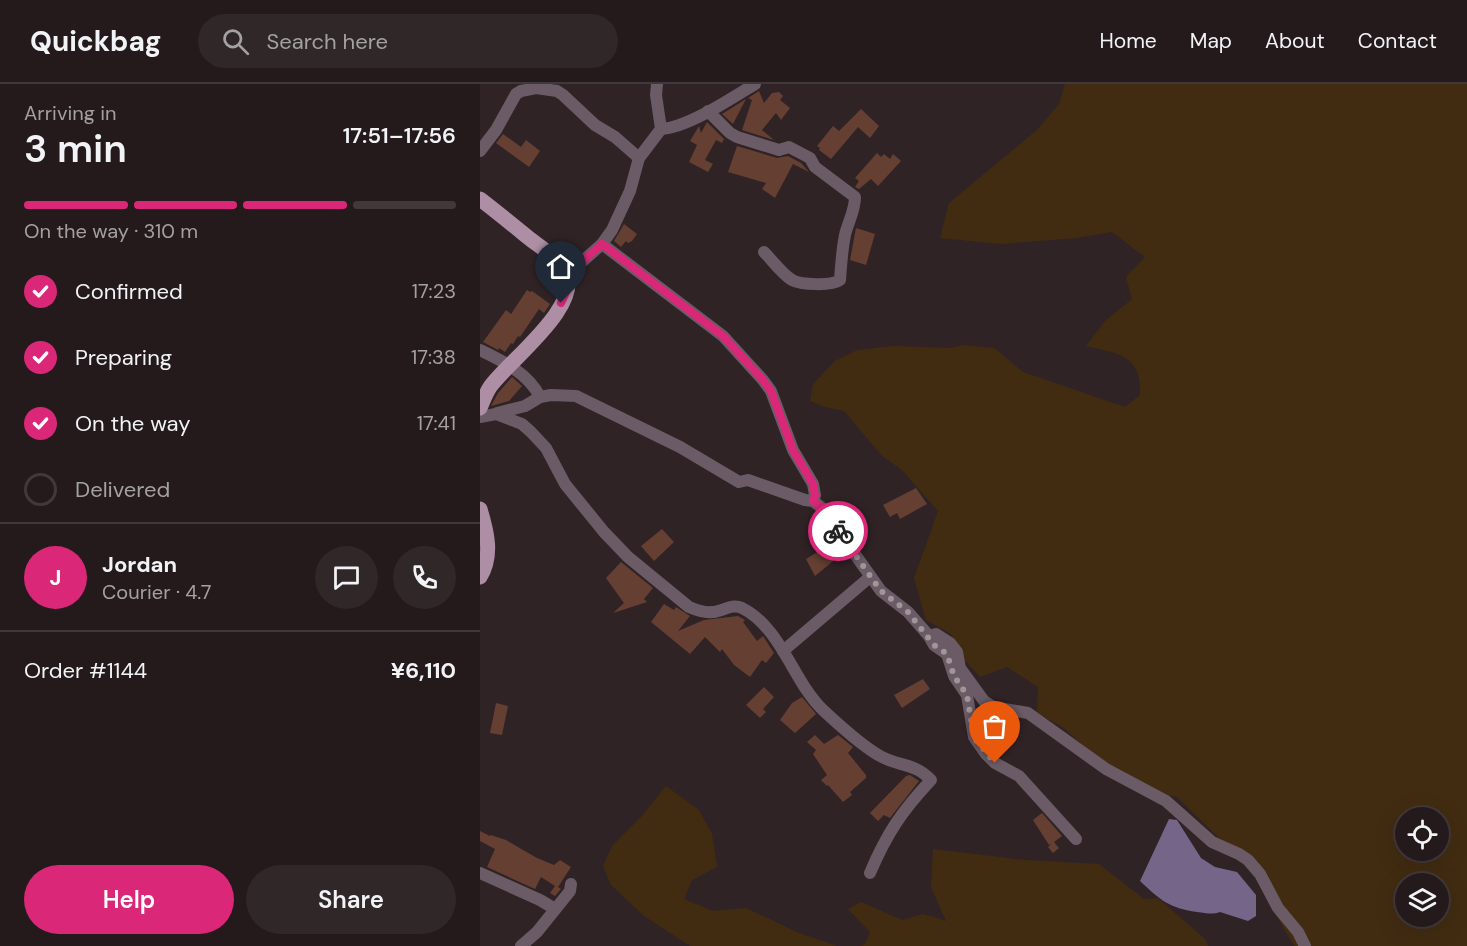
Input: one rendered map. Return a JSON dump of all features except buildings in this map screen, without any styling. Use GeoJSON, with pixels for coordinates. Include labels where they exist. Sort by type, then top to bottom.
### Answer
{"type":"FeatureCollection","features":[{"type":"Feature","properties":{"kind":"main road"},"geometry":{"type":"LineString","coordinates":[[481,203],[553,257],[567,275],[568,288],[553,319],[490,387],[481,405]]}},
{"type":"Feature","properties":{"kind":"main road"},"geometry":{"type":"LineString","coordinates":[[480,509],[485,526],[488,558],[480,577]]}},
{"type":"Feature","properties":{"kind":"street"},"geometry":{"type":"LineString","coordinates":[[567,275],[602,244],[621,213],[639,158],[661,129],[656,95],[657,84]]}},
{"type":"Feature","properties":{"kind":"street"},"geometry":{"type":"LineString","coordinates":[[661,129],[673,128],[755,84]]}},
{"type":"Feature","properties":{"kind":"street"},"geometry":{"type":"LineString","coordinates":[[480,151],[496,129],[514,89],[521,91],[536,88],[563,94],[595,125],[615,137],[639,158]]}},
{"type":"Feature","properties":{"kind":"street"},"geometry":{"type":"LineString","coordinates":[[708,111],[737,137],[779,150],[789,147],[810,158],[815,166],[855,197],[842,252],[840,280],[824,284],[792,280],[764,252]]}},
{"type":"Feature","properties":{"kind":"street"},"geometry":{"type":"LineString","coordinates":[[602,244],[723,336],[763,380],[771,391],[793,450],[813,484],[815,495],[813,501]]}},
{"type":"Feature","properties":{"kind":"street"},"geometry":{"type":"LineString","coordinates":[[480,350],[526,377],[535,386],[540,397]]}},
{"type":"Feature","properties":{"kind":"street"},"geometry":{"type":"LineString","coordinates":[[496,414],[525,406],[540,397],[576,396],[680,447],[739,482],[748,480],[813,501],[822,508],[881,591],[908,612],[934,645],[947,654],[954,676],[967,695],[974,738],[980,746],[995,763],[1018,776],[1076,839]]}},
{"type":"Feature","properties":{"kind":"street"},"geometry":{"type":"LineString","coordinates":[[481,405],[496,414],[522,424],[546,448],[565,484],[604,532],[628,557],[689,607],[712,612],[731,606],[741,608],[766,628],[783,651],[806,691],[823,711],[881,757],[916,769],[931,780],[906,806],[893,825],[882,843],[870,873]]}},
{"type":"Feature","properties":{"kind":"street"},"geometry":{"type":"LineString","coordinates":[[783,651],[870,577]]}},
{"type":"Feature","properties":{"kind":"street"},"geometry":{"type":"LineString","coordinates":[[929,636],[936,634],[950,643],[957,652],[960,668],[984,701],[993,707],[1028,713],[1106,769],[1166,801],[1212,842],[1248,860],[1260,874],[1278,908],[1298,932],[1305,946]]}},
{"type":"Feature","properties":{"kind":"street"},"geometry":{"type":"LineString","coordinates":[[480,873],[555,909]]}},
{"type":"Feature","properties":{"kind":"street"},"geometry":{"type":"LineString","coordinates":[[520,946],[537,932],[570,891],[571,884]]}},
{"type":"Feature","properties":{"kind":"shaded area"},"geometry":{"type":"Polygon","coordinates":[[[1065,84],[1467,84],[1467,946],[1294,946],[1272,908],[1270,882],[1253,856],[1220,839],[1177,797],[1162,794],[1103,764],[1064,728],[1037,713],[1038,687],[1007,667],[980,677],[961,656],[951,634],[926,620],[914,578],[938,511],[902,470],[882,456],[844,411],[810,401],[813,384],[835,361],[857,350],[895,346],[949,348],[964,345],[994,348],[1023,372],[1125,407],[1140,395],[1137,371],[1126,358],[1086,346],[1105,321],[1132,299],[1126,277],[1145,257],[1112,232],[1076,238],[1002,244],[940,238],[949,203],[1037,130],[1059,104],[1065,84]]]}},
{"type":"Feature","properties":{"kind":"shaded area"},"geometry":{"type":"Polygon","coordinates":[[[666,786],[699,810],[712,834],[717,867],[692,880],[684,899],[713,911],[746,908],[799,933],[837,946],[690,946],[644,916],[611,885],[603,866],[612,846],[641,817],[666,786]]]}},
{"type":"Feature","properties":{"kind":"shaded area"},"geometry":{"type":"Polygon","coordinates":[[[1169,819],[1177,820],[1201,858],[1215,867],[1237,872],[1256,895],[1256,916],[1248,921],[1220,912],[1209,914],[1179,908],[1159,898],[1140,881],[1169,819]]]}},
{"type":"Feature","properties":{"kind":"shaded area"},"geometry":{"type":"Polygon","coordinates":[[[933,849],[1025,860],[1099,864],[1144,899],[1158,898],[1205,939],[1208,946],[860,946],[865,944],[870,932],[848,909],[861,902],[902,920],[923,914],[946,921],[931,887],[933,849]]]}},
{"type":"Feature","properties":{"kind":"way so far"},"geometry":{"type":"LineString","coordinates":[[838,531],[881,591],[908,612],[934,645],[947,654],[954,676],[967,695],[974,738],[995,763]]}},
{"type":"Feature","properties":{"kind":"route"},"geometry":{"type":"LineString","coordinates":[[561,303],[568,288],[567,275],[602,244],[723,336],[771,391],[793,450],[813,484],[815,495],[813,501],[822,508],[838,531]]}}]}
